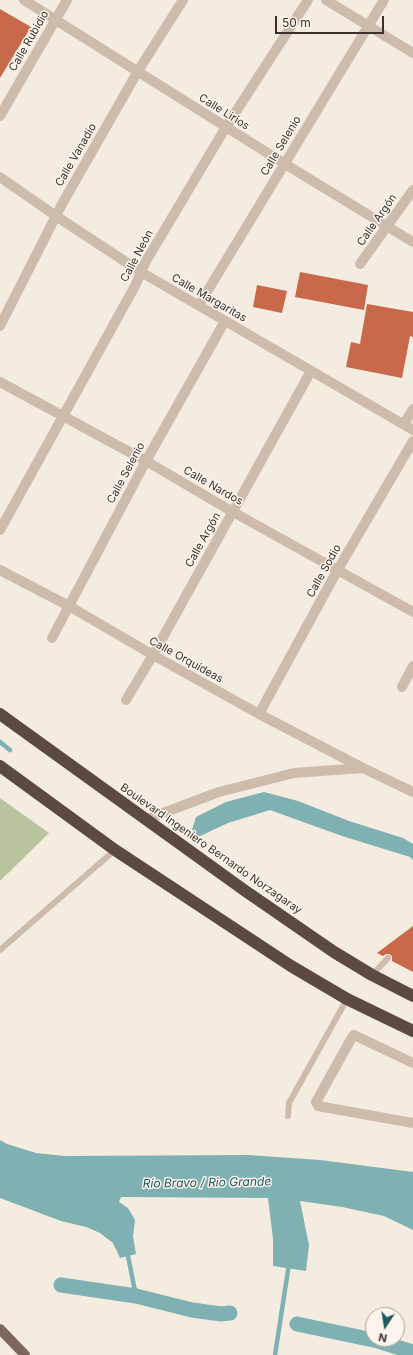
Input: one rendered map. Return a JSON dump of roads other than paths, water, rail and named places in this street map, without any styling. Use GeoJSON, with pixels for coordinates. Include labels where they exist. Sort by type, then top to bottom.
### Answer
{"type":"FeatureCollection","features":[{"type":"Feature","properties":{"kind":"highway","name":"Boulevard Ingeniero Bernardo Norzagaray"},"geometry":{"type":"LineString","coordinates":[[0,714],[244,890],[334,952],[372,975],[413,996]]}},
{"type":"Feature","properties":{"kind":"highway"},"geometry":{"type":"LineString","coordinates":[[0,766],[115,850],[279,958],[347,999],[413,1030]]}},
{"type":"Feature","properties":{"kind":"main road"},"geometry":{"type":"LineString","coordinates":[[0,1329],[25,1355]]}},
{"type":"Feature","properties":{"kind":"street","name":"Calle Lirios"},"geometry":{"type":"LineString","coordinates":[[24,0],[226,128],[413,242]]}},
{"type":"Feature","properties":{"kind":"street","name":"Calle Rubidio"},"geometry":{"type":"LineString","coordinates":[[0,116],[67,0]]}},
{"type":"Feature","properties":{"kind":"street","name":"Calle Vanadio"},"geometry":{"type":"LineString","coordinates":[[0,326],[62,204],[138,71],[183,0]]}},
{"type":"Feature","properties":{"kind":"street","name":"Calle Neón"},"geometry":{"type":"LineString","coordinates":[[0,530],[135,286],[146,261],[226,128],[308,0]]}},
{"type":"Feature","properties":{"kind":"street"},"geometry":{"type":"LineString","coordinates":[[326,0],[413,53]]}},
{"type":"Feature","properties":{"kind":"street","name":"Calle Selenio"},"geometry":{"type":"LineString","coordinates":[[199,305],[384,0]]}},
{"type":"Feature","properties":{"kind":"street","name":"Calle Margaritas"},"geometry":{"type":"LineString","coordinates":[[0,177],[141,272],[413,430]]}},
{"type":"Feature","properties":{"kind":"street","name":"Calle Argón"},"geometry":{"type":"LineString","coordinates":[[360,264],[389,226],[413,190]]}},
{"type":"Feature","properties":{"kind":"street","name":"Calle Selenio"},"geometry":{"type":"LineString","coordinates":[[52,638],[146,461],[225,321]]}},
{"type":"Feature","properties":{"kind":"street","name":"Calle Argón"},"geometry":{"type":"LineString","coordinates":[[126,700],[153,655],[311,371]]}},
{"type":"Feature","properties":{"kind":"street","name":"Calle Nardos"},"geometry":{"type":"LineString","coordinates":[[0,382],[62,417],[146,461],[337,571],[413,612]]}},
{"type":"Feature","properties":{"kind":"street"},"geometry":{"type":"LineString","coordinates":[[404,424],[413,409]]}},
{"type":"Feature","properties":{"kind":"street","name":"Calle Sodio"},"geometry":{"type":"LineString","coordinates":[[259,714],[337,571],[413,441]]}},
{"type":"Feature","properties":{"kind":"street","name":"Calle Orquídeas"},"geometry":{"type":"LineString","coordinates":[[0,570],[69,606],[259,714],[413,792]]}},
{"type":"Feature","properties":{"kind":"street"},"geometry":{"type":"LineString","coordinates":[[402,687],[413,666]]}},
{"type":"Feature","properties":{"kind":"street","name":"Calle Orquídeas"},"geometry":{"type":"LineString","coordinates":[[147,819],[219,792],[294,773],[363,768]]}},
{"type":"Feature","properties":{"kind":"street"},"geometry":{"type":"LineString","coordinates":[[413,1063],[354,1035],[316,1102],[318,1106],[413,1123]]}},
{"type":"Feature","properties":{"kind":"lane"},"geometry":{"type":"LineString","coordinates":[[0,950],[115,850]]}},
{"type":"Feature","properties":{"kind":"lane"},"geometry":{"type":"LineString","coordinates":[[372,975],[388,958]]}},
{"type":"Feature","properties":{"kind":"lane"},"geometry":{"type":"LineString","coordinates":[[288,1116],[289,1103],[347,999]]}},
{"type":"Feature","properties":{"kind":"water"},"geometry":{"type":"Polygon","coordinates":[[[264,792],[298,801],[349,821],[403,838],[413,844],[413,860],[410,857],[342,836],[270,810],[228,823],[198,837],[192,830],[196,817],[226,802],[264,792]]]}},
{"type":"Feature","properties":{"kind":"water","name":"Río Bravo / Rio Grande"},"geometry":{"type":"Polygon","coordinates":[[[0,1140],[7,1144],[36,1153],[65,1156],[248,1155],[320,1160],[413,1172],[413,1230],[384,1216],[342,1207],[300,1201],[309,1245],[306,1271],[273,1266],[273,1239],[268,1198],[121,1197],[119,1202],[128,1208],[135,1220],[133,1237],[136,1254],[120,1258],[113,1243],[100,1233],[86,1227],[61,1221],[0,1198],[0,1140]]]}},
{"type":"Feature","properties":{"kind":"waterway"},"geometry":{"type":"LineString","coordinates":[[0,742],[10,750]]}},
{"type":"Feature","properties":{"kind":"waterway"},"geometry":{"type":"LineString","coordinates":[[127,1251],[136,1296]]}},
{"type":"Feature","properties":{"kind":"waterway"},"geometry":{"type":"LineString","coordinates":[[275,1355],[289,1264]]}},
{"type":"Feature","properties":{"kind":"waterway"},"geometry":{"type":"LineString","coordinates":[[61,1285],[136,1296],[192,1310],[221,1314],[230,1313]]}},
{"type":"Feature","properties":{"kind":"waterway"},"geometry":{"type":"LineString","coordinates":[[297,1324],[378,1341],[413,1352]]}}]}
